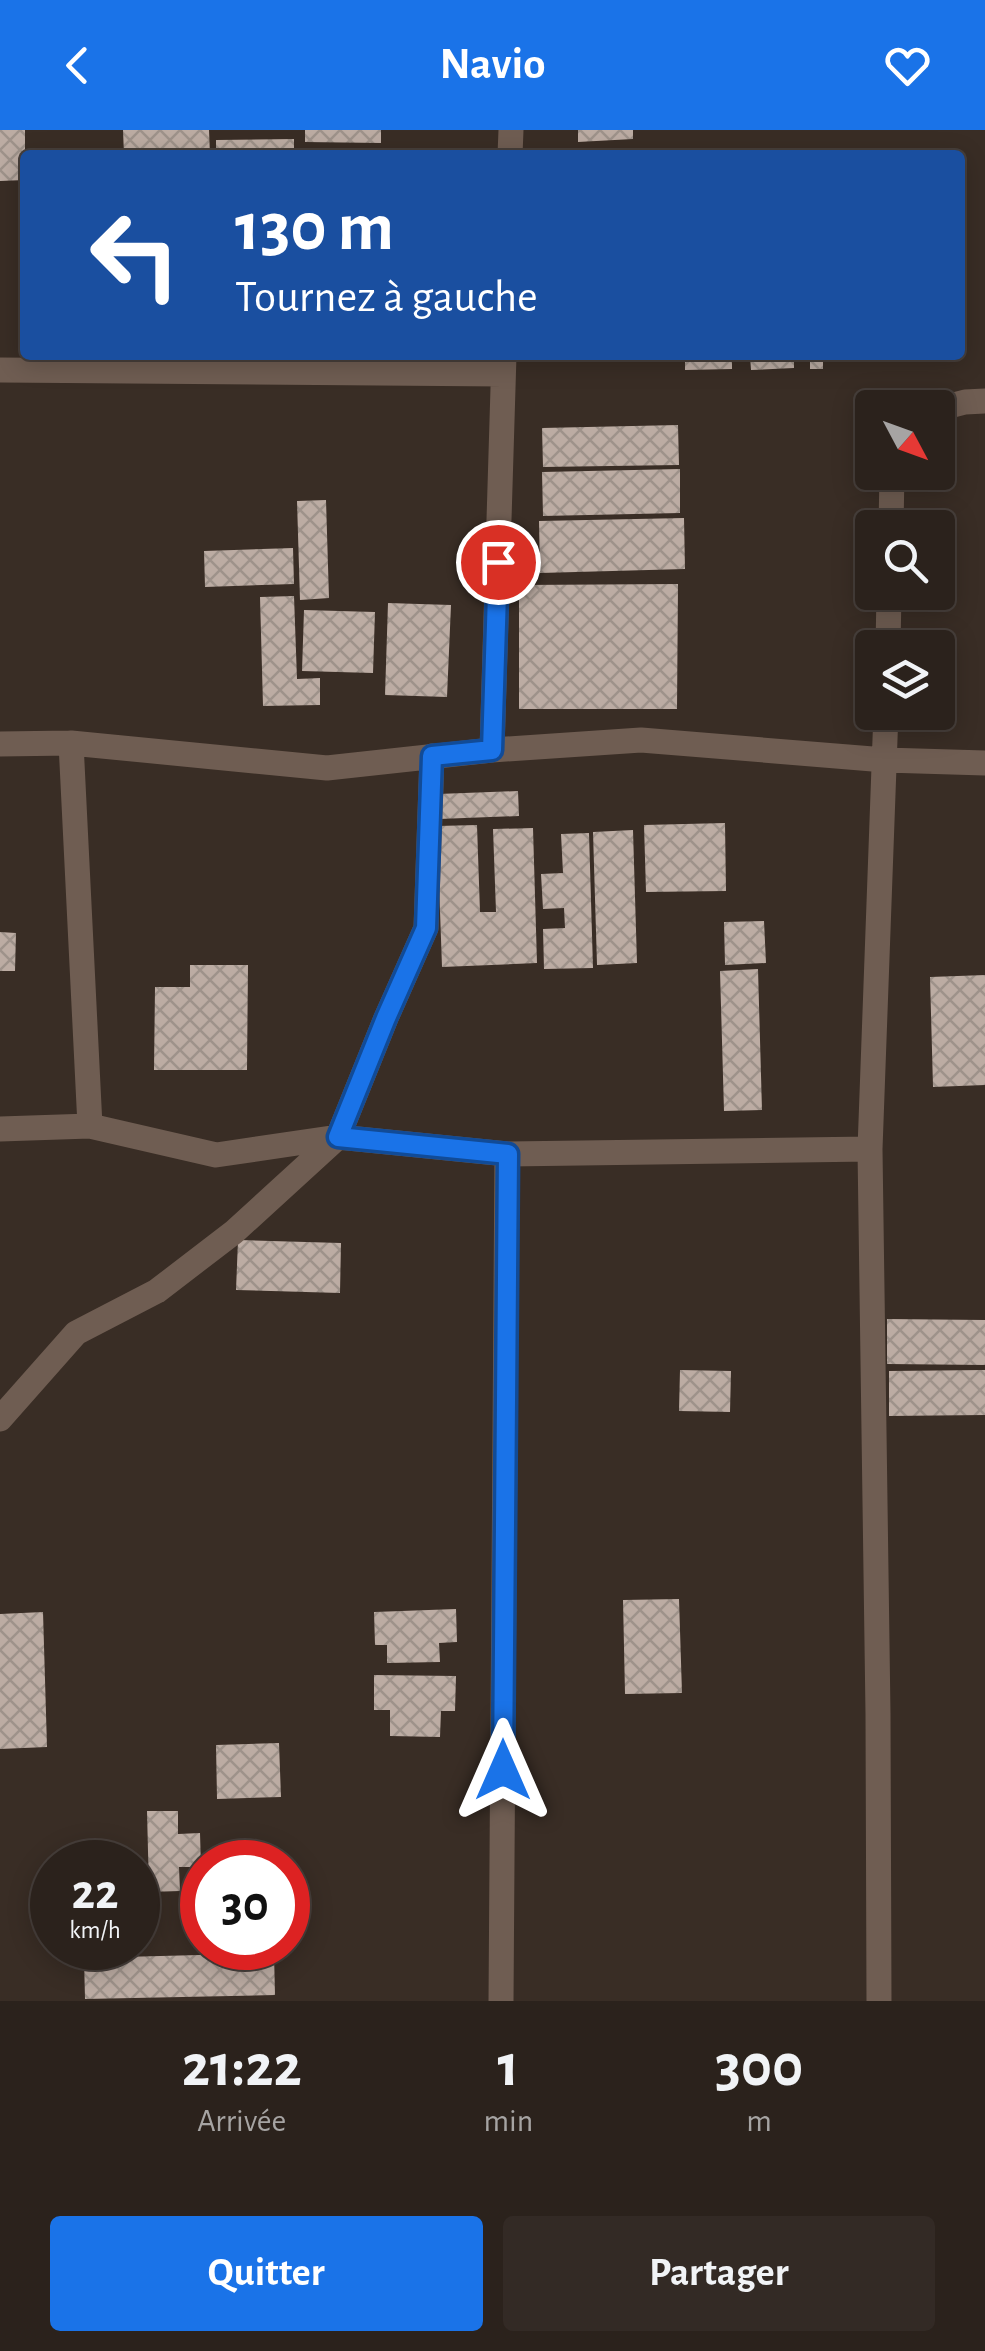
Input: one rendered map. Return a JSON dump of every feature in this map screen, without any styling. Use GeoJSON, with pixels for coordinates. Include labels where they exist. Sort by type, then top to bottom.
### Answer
{"type":"FeatureCollection","features":[{"type":"Feature","properties":{"kind":"street"},"geometry":{"type":"LineString","coordinates":[[0,370],[504,364],[492,750]]}},
{"type":"Feature","properties":{"kind":"street"},"geometry":{"type":"LineString","coordinates":[[955,405],[985,401]]}},
{"type":"Feature","properties":{"kind":"street"},"geometry":{"type":"LineString","coordinates":[[879,2001],[870,1150],[886,730]]}},
{"type":"Feature","properties":{"kind":"street"},"geometry":{"type":"LineString","coordinates":[[0,744],[71,744],[327,768],[492,750],[642,740],[885,760],[985,763]]}},
{"type":"Feature","properties":{"kind":"street"},"geometry":{"type":"LineString","coordinates":[[71,744],[90,1126]]}},
{"type":"Feature","properties":{"kind":"street"},"geometry":{"type":"LineString","coordinates":[[0,1419],[76,1333],[156,1292],[234,1232],[338,1137],[426,928],[432,756]]}},
{"type":"Feature","properties":{"kind":"street"},"geometry":{"type":"LineString","coordinates":[[0,1129],[90,1126],[216,1155],[338,1137],[508,1154],[870,1150]]}},
{"type":"Feature","properties":{"kind":"street"},"geometry":{"type":"LineString","coordinates":[[501,2001],[508,1154]]}},
{"type":"Feature","properties":{"kind":"building"},"geometry":{"type":"Polygon","coordinates":[[[0,130],[25,130],[20,180],[0,181],[0,130]]]}},
{"type":"Feature","properties":{"kind":"building"},"geometry":{"type":"Polygon","coordinates":[[[123,130],[209,130],[210,150],[124,150],[123,130]]]}},
{"type":"Feature","properties":{"kind":"building"},"geometry":{"type":"Polygon","coordinates":[[[305,130],[381,130],[381,143],[305,142],[305,130]]]}},
{"type":"Feature","properties":{"kind":"building"},"geometry":{"type":"Polygon","coordinates":[[[578,130],[633,130],[633,139],[578,142],[578,130]]]}},
{"type":"Feature","properties":{"kind":"building"},"geometry":{"type":"Polygon","coordinates":[[[294,139],[294,150],[216,150],[216,140],[294,139]]]}},
{"type":"Feature","properties":{"kind":"building"},"geometry":{"type":"Polygon","coordinates":[[[685,360],[732,360],[732,369],[685,370],[685,360]]]}},
{"type":"Feature","properties":{"kind":"building"},"geometry":{"type":"Polygon","coordinates":[[[750,360],[794,360],[794,368],[751,370],[750,360]]]}},
{"type":"Feature","properties":{"kind":"building"},"geometry":{"type":"Polygon","coordinates":[[[810,360],[823,360],[823,369],[810,369],[810,360]]]}},
{"type":"Feature","properties":{"kind":"building"},"geometry":{"type":"Polygon","coordinates":[[[678,425],[679,465],[543,467],[542,428],[678,425]]]}},
{"type":"Feature","properties":{"kind":"building"},"geometry":{"type":"Polygon","coordinates":[[[680,469],[680,513],[543,516],[542,472],[680,469]]]}},
{"type":"Feature","properties":{"kind":"building"},"geometry":{"type":"Polygon","coordinates":[[[326,500],[329,598],[300,600],[297,501],[326,500]]]}},
{"type":"Feature","properties":{"kind":"building"},"geometry":{"type":"Polygon","coordinates":[[[684,518],[685,569],[540,573],[539,521],[684,518]]]}},
{"type":"Feature","properties":{"kind":"building"},"geometry":{"type":"Polygon","coordinates":[[[293,548],[294,584],[205,587],[204,551],[293,548]]]}},
{"type":"Feature","properties":{"kind":"building"},"geometry":{"type":"Polygon","coordinates":[[[678,584],[677,709],[519,709],[519,585],[678,584]]]}},
{"type":"Feature","properties":{"kind":"building"},"geometry":{"type":"Polygon","coordinates":[[[294,596],[297,679],[320,678],[320,705],[263,706],[260,597],[294,596]]]}},
{"type":"Feature","properties":{"kind":"building"},"geometry":{"type":"Polygon","coordinates":[[[388,603],[451,605],[447,697],[385,695],[388,603]]]}},
{"type":"Feature","properties":{"kind":"building"},"geometry":{"type":"Polygon","coordinates":[[[304,610],[375,612],[373,673],[302,671],[304,610]]]}},
{"type":"Feature","properties":{"kind":"building"},"geometry":{"type":"Polygon","coordinates":[[[518,791],[519,816],[439,819],[438,794],[518,791]]]}},
{"type":"Feature","properties":{"kind":"building"},"geometry":{"type":"Polygon","coordinates":[[[725,823],[726,891],[646,892],[644,825],[725,823]]]}},
{"type":"Feature","properties":{"kind":"building"},"geometry":{"type":"Polygon","coordinates":[[[477,825],[480,912],[496,912],[493,829],[533,828],[537,963],[442,967],[437,826],[477,825]]]}},
{"type":"Feature","properties":{"kind":"building"},"geometry":{"type":"Polygon","coordinates":[[[633,830],[637,963],[597,965],[593,832],[633,830]]]}},
{"type":"Feature","properties":{"kind":"building"},"geometry":{"type":"Polygon","coordinates":[[[589,833],[593,968],[544,969],[543,929],[565,928],[564,908],[543,909],[541,874],[563,873],[561,834],[589,833]]]}},
{"type":"Feature","properties":{"kind":"building"},"geometry":{"type":"Polygon","coordinates":[[[764,921],[766,963],[725,965],[724,922],[764,921]]]}},
{"type":"Feature","properties":{"kind":"building"},"geometry":{"type":"Polygon","coordinates":[[[0,932],[16,933],[15,971],[0,971],[0,932]]]}},
{"type":"Feature","properties":{"kind":"building"},"geometry":{"type":"Polygon","coordinates":[[[190,965],[248,965],[247,1070],[154,1070],[155,987],[190,987],[190,965]]]}},
{"type":"Feature","properties":{"kind":"building"},"geometry":{"type":"Polygon","coordinates":[[[758,969],[762,1110],[724,1111],[720,971],[758,969]]]}},
{"type":"Feature","properties":{"kind":"building"},"geometry":{"type":"Polygon","coordinates":[[[985,975],[985,1085],[933,1087],[930,977],[985,975]]]}},
{"type":"Feature","properties":{"kind":"building"},"geometry":{"type":"Polygon","coordinates":[[[238,1240],[341,1243],[340,1293],[236,1290],[238,1240]]]}},
{"type":"Feature","properties":{"kind":"building"},"geometry":{"type":"Polygon","coordinates":[[[887,1319],[985,1320],[985,1365],[887,1364],[887,1319]]]}},
{"type":"Feature","properties":{"kind":"building"},"geometry":{"type":"Polygon","coordinates":[[[680,1370],[731,1371],[730,1412],[679,1411],[680,1370]]]}},
{"type":"Feature","properties":{"kind":"building"},"geometry":{"type":"Polygon","coordinates":[[[985,1370],[985,1415],[889,1416],[889,1371],[985,1370]]]}},
{"type":"Feature","properties":{"kind":"building"},"geometry":{"type":"Polygon","coordinates":[[[679,1599],[682,1693],[625,1694],[623,1600],[679,1599]]]}},
{"type":"Feature","properties":{"kind":"building"},"geometry":{"type":"Polygon","coordinates":[[[456,1609],[457,1642],[439,1643],[440,1662],[387,1663],[387,1645],[375,1645],[374,1612],[456,1609]]]}},
{"type":"Feature","properties":{"kind":"building"},"geometry":{"type":"Polygon","coordinates":[[[43,1612],[47,1747],[0,1749],[0,1614],[43,1612]]]}},
{"type":"Feature","properties":{"kind":"building"},"geometry":{"type":"Polygon","coordinates":[[[374,1675],[456,1676],[455,1711],[441,1711],[440,1737],[390,1736],[390,1710],[374,1710],[374,1675]]]}},
{"type":"Feature","properties":{"kind":"building"},"geometry":{"type":"Polygon","coordinates":[[[279,1743],[281,1797],[217,1799],[216,1745],[279,1743]]]}},
{"type":"Feature","properties":{"kind":"building"},"geometry":{"type":"Polygon","coordinates":[[[147,1811],[178,1811],[178,1834],[200,1833],[200,1840],[180,1840],[180,1891],[160,1892],[160,1840],[148,1840],[147,1811]]]}},
{"type":"Feature","properties":{"kind":"building"},"geometry":{"type":"Polygon","coordinates":[[[180,1955],[180,1970],[274,1970],[275,1995],[85,1999],[84,1970],[160,1970],[160,1956],[180,1955]]]}},
{"type":"Feature","properties":{"kind":"route"},"geometry":{"type":"LineString","coordinates":[[498,562],[492,750],[432,756],[426,928],[338,1137],[508,1154],[503,1770]]}}]}
